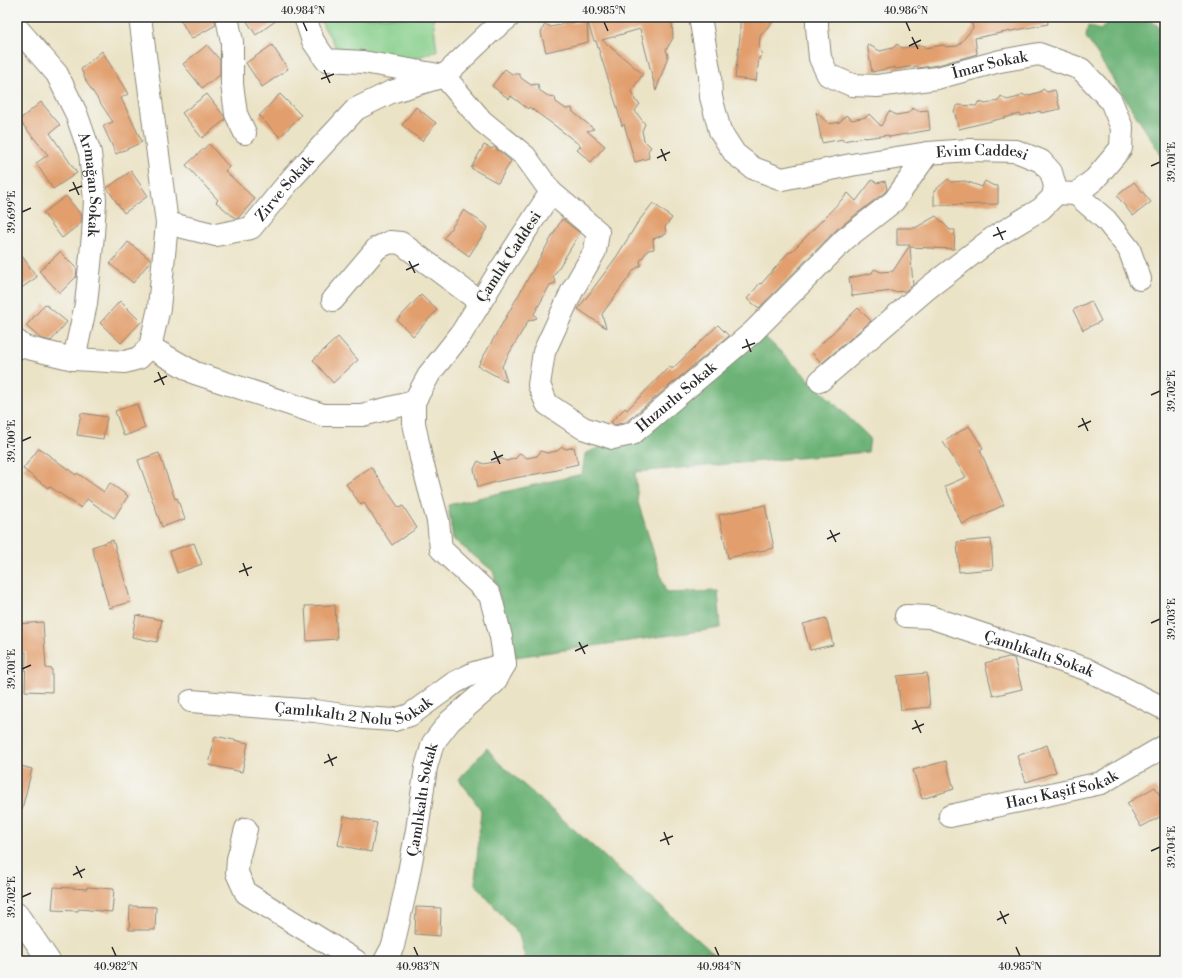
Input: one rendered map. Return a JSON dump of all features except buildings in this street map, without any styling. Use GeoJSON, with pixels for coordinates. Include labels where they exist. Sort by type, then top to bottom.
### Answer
{"type":"FeatureCollection","features":[{"type":"Feature","properties":{"kind":"street"},"geometry":{"type":"LineString","coordinates":[[17,341],[24,347],[74,359],[125,362],[139,358],[150,347],[159,308],[167,222],[140,17]]}},
{"type":"Feature","properties":{"kind":"street"},"geometry":{"type":"LineString","coordinates":[[227,17],[232,42],[232,84],[236,114],[245,133]]}},
{"type":"Feature","properties":{"kind":"street"},"geometry":{"type":"LineString","coordinates":[[305,17],[313,41],[326,60],[363,62],[444,76],[482,121],[525,156],[551,192]]}},
{"type":"Feature","properties":{"kind":"street"},"geometry":{"type":"LineString","coordinates":[[444,76],[489,33],[509,17]]}},
{"type":"Feature","properties":{"kind":"street","name":"Evim Caddesi"},"geometry":{"type":"LineString","coordinates":[[700,17],[710,75],[711,97],[720,131],[735,154],[753,168],[782,179],[851,165],[928,153],[969,150],[1016,151],[1041,161],[1051,172],[1055,186],[1054,193]]}},
{"type":"Feature","properties":{"kind":"street","name":"İmar Sokak"},"geometry":{"type":"LineString","coordinates":[[817,17],[820,58],[828,75],[852,85],[876,86],[937,78],[1000,61],[1039,54],[1081,69],[1111,101],[1122,128],[1121,148],[1095,178],[1076,194]]}},
{"type":"Feature","properties":{"kind":"street","name":"Armağan Sokak"},"geometry":{"type":"LineString","coordinates":[[17,28],[57,74],[76,113],[90,153],[95,200],[93,235],[86,304],[74,359]]}},
{"type":"Feature","properties":{"kind":"street","name":"Zirve Sokak"},"geometry":{"type":"LineString","coordinates":[[167,222],[216,235],[251,228],[292,178],[356,109],[391,92],[444,76]]}},
{"type":"Feature","properties":{"kind":"street","name":"Huzurlu Sokak"},"geometry":{"type":"LineString","coordinates":[[551,192],[598,232],[595,251],[572,291],[544,352],[539,385],[547,404],[583,428],[613,438],[632,434],[753,332],[845,239],[894,201],[928,153]]}},
{"type":"Feature","properties":{"kind":"street","name":"Çamlık Caddesi"},"geometry":{"type":"LineString","coordinates":[[505,664],[501,637],[490,595],[442,549],[438,521],[421,458],[414,422],[414,402],[430,373],[461,334],[551,192]]}},
{"type":"Feature","properties":{"kind":"street"},"geometry":{"type":"LineString","coordinates":[[820,381],[928,288],[993,238],[1041,209],[1053,197],[1054,193],[1076,194],[1106,220],[1129,249],[1140,279]]}},
{"type":"Feature","properties":{"kind":"street"},"geometry":{"type":"LineString","coordinates":[[333,300],[377,248],[390,242],[401,243],[480,302]]}},
{"type":"Feature","properties":{"kind":"street"},"geometry":{"type":"LineString","coordinates":[[150,347],[195,373],[323,415],[362,415],[414,402]]}},
{"type":"Feature","properties":{"kind":"street","name":"Çamlıkaltı Sokak"},"geometry":{"type":"LineString","coordinates":[[906,616],[930,617],[1086,669],[1165,710]]}},
{"type":"Feature","properties":{"kind":"street","name":"Çamlıkaltı 2 Nolu Sokak"},"geometry":{"type":"LineString","coordinates":[[191,701],[315,711],[363,718],[394,720],[410,715],[454,683],[474,673],[505,664]]}},
{"type":"Feature","properties":{"kind":"street","name":"Çamlıkaltı Sokak"},"geometry":{"type":"LineString","coordinates":[[385,961],[393,946],[401,910],[417,830],[426,767],[433,743],[450,721],[494,683],[505,664]]}},
{"type":"Feature","properties":{"kind":"street","name":"Hacı Kaşif Sokak"},"geometry":{"type":"LineString","coordinates":[[950,816],[1101,783],[1165,746]]}},
{"type":"Feature","properties":{"kind":"street"},"geometry":{"type":"LineString","coordinates":[[246,829],[238,859],[237,873],[246,893],[356,961]]}},
{"type":"Feature","properties":{"kind":"street"},"geometry":{"type":"LineString","coordinates":[[17,914],[49,961]]}},
{"type":"Feature","properties":{"kind":"green space"},"geometry":{"type":"Polygon","coordinates":[[[318,17],[433,17],[437,51],[406,61],[340,54],[318,17]]]}},
{"type":"Feature","properties":{"kind":"green space"},"geometry":{"type":"Polygon","coordinates":[[[1113,17],[1147,17],[1165,32],[1165,161],[1086,37],[1088,26],[1100,30],[1113,17]]]}},
{"type":"Feature","properties":{"kind":"green space"},"geometry":{"type":"Polygon","coordinates":[[[762,334],[870,438],[868,452],[635,472],[638,502],[666,593],[718,591],[721,628],[515,657],[493,571],[453,539],[448,505],[582,474],[585,454],[606,444],[762,334]]]}},
{"type":"Feature","properties":{"kind":"green space"},"geometry":{"type":"Polygon","coordinates":[[[487,748],[498,762],[722,961],[526,961],[519,935],[475,884],[481,810],[459,779],[487,748]]]}}]}
